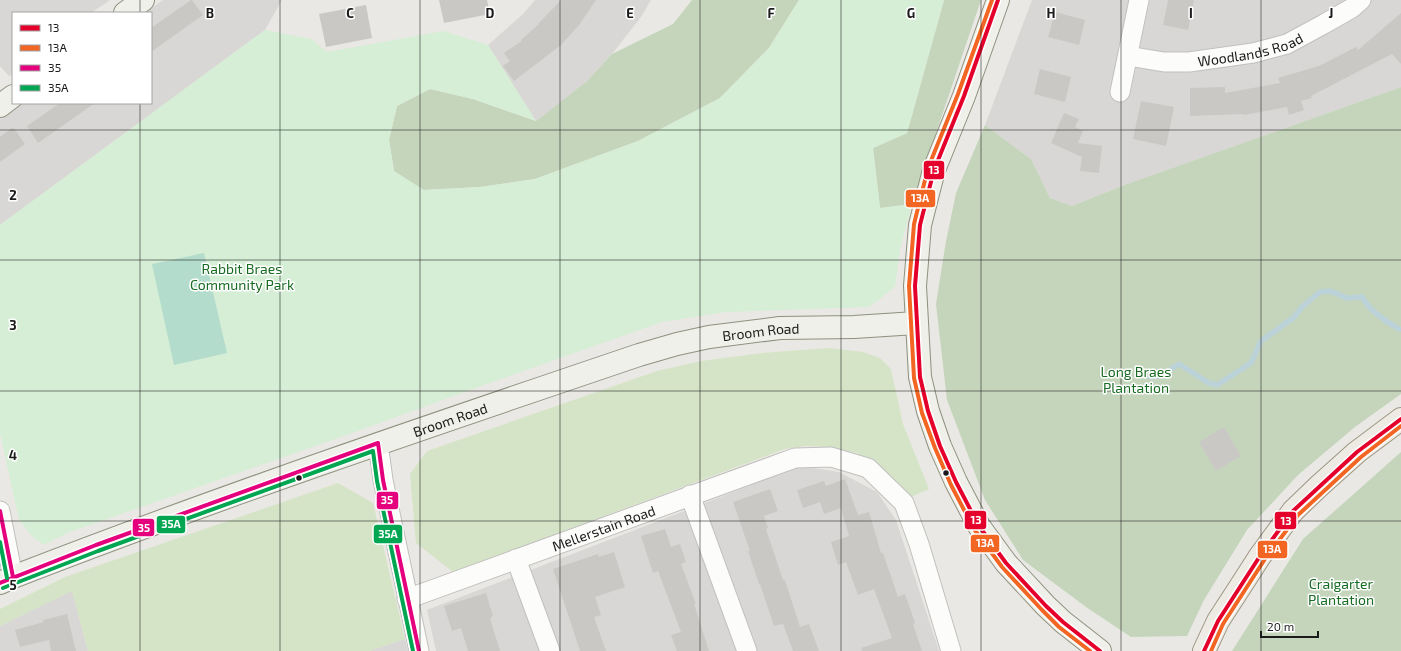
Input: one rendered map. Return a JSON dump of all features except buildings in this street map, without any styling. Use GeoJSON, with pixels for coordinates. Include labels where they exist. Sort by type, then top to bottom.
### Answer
{"type":"FeatureCollection","features":[{"type":"Feature","properties":{"kind":"main road"},"geometry":{"type":"LineString","coordinates":[[1204,651],[1218,621],[1260,556],[1293,511],[1358,452],[1401,419]]}},
{"type":"Feature","properties":{"kind":"street"},"geometry":{"type":"LineString","coordinates":[[126,12],[142,0]]}},
{"type":"Feature","properties":{"kind":"street"},"geometry":{"type":"LineString","coordinates":[[998,0],[964,96],[934,170],[920,225],[915,286],[920,377],[928,411],[940,446],[952,475],[979,526],[1006,562],[1046,606],[1063,622],[1100,651]]}},
{"type":"Feature","properties":{"kind":"street"},"geometry":{"type":"LineString","coordinates":[[1120,92],[1139,0]]}},
{"type":"Feature","properties":{"kind":"street","name":"Woodlands Road"},"geometry":{"type":"LineString","coordinates":[[1128,56],[1164,62],[1189,62],[1253,53],[1287,44],[1352,8],[1361,0]]}},
{"type":"Feature","properties":{"kind":"street"},"geometry":{"type":"LineString","coordinates":[[0,106],[12,97]]}},
{"type":"Feature","properties":{"kind":"street","name":"Broom Road"},"geometry":{"type":"LineString","coordinates":[[7,580],[96,545],[378,443],[639,355],[677,344],[709,337],[780,328],[854,327],[916,323]]}},
{"type":"Feature","properties":{"kind":"street"},"geometry":{"type":"LineString","coordinates":[[378,443],[383,480],[418,651]]}},
{"type":"Feature","properties":{"kind":"street","name":"Mellerstain Road"},"geometry":{"type":"LineString","coordinates":[[407,598],[795,458],[831,457],[868,468],[904,503],[919,544],[951,651]]}},
{"type":"Feature","properties":{"kind":"street"},"geometry":{"type":"LineString","coordinates":[[690,495],[747,651]]}},
{"type":"Feature","properties":{"kind":"street"},"geometry":{"type":"LineString","coordinates":[[0,511],[7,580]]}},
{"type":"Feature","properties":{"kind":"street"},"geometry":{"type":"LineString","coordinates":[[516,559],[550,651]]}},
{"type":"Feature","properties":{"kind":"shaded area"},"geometry":{"type":"Polygon","coordinates":[[[0,0],[110,0],[92,12],[12,12],[12,74],[9,76],[0,66],[0,0]]]}},
{"type":"Feature","properties":{"kind":"shaded area"},"geometry":{"type":"Polygon","coordinates":[[[163,0],[282,0],[265,30],[0,225],[0,119],[20,104],[152,104],[152,12],[146,12],[163,0]]]}},
{"type":"Feature","properties":{"kind":"shaded area"},"geometry":{"type":"Polygon","coordinates":[[[535,0],[651,0],[641,17],[612,54],[582,86],[536,121],[488,45],[523,14],[535,0]]]}},
{"type":"Feature","properties":{"kind":"shaded area"},"geometry":{"type":"Polygon","coordinates":[[[1032,0],[1401,0],[1401,87],[1127,184],[1072,206],[1050,198],[1031,159],[985,125],[1032,0]]]}},
{"type":"Feature","properties":{"kind":"shaded area"},"geometry":{"type":"Polygon","coordinates":[[[801,466],[839,472],[877,492],[896,520],[939,651],[436,651],[427,610],[801,466]]]}},
{"type":"Feature","properties":{"kind":"shaded area"},"geometry":{"type":"Polygon","coordinates":[[[72,590],[88,651],[0,651],[0,626],[72,590]]]}},
{"type":"Feature","properties":{"kind":"shaded area"},"geometry":{"type":"Polygon","coordinates":[[[405,639],[408,651],[369,651],[405,639]]]}},
{"type":"Feature","properties":{"kind":"green space"},"geometry":{"type":"Polygon","coordinates":[[[692,0],[799,0],[769,48],[720,98],[638,141],[535,179],[480,187],[423,190],[394,171],[389,140],[397,106],[430,89],[473,99],[536,121],[586,82],[612,54],[673,24],[692,0]]]}},
{"type":"Feature","properties":{"kind":"green space","name":"Rabbit Braes Community Park"},"geometry":{"type":"Polygon","coordinates":[[[799,0],[944,0],[907,133],[873,148],[880,208],[912,204],[900,249],[895,287],[869,307],[726,312],[662,322],[67,533],[44,545],[32,536],[19,520],[0,433],[0,225],[265,30],[311,39],[327,52],[444,31],[488,45],[536,121],[473,99],[430,89],[397,106],[389,140],[394,171],[424,190],[480,187],[535,179],[638,141],[720,98],[769,48],[799,0]]]}},
{"type":"Feature","properties":{"kind":"green space"},"geometry":{"type":"Polygon","coordinates":[[[944,0],[981,0],[912,204],[880,208],[873,148],[907,133],[944,0]]]}},
{"type":"Feature","properties":{"kind":"green space","name":"Long Braes Plantation"},"geometry":{"type":"Polygon","coordinates":[[[1401,87],[1401,394],[1355,427],[1298,475],[1247,530],[1204,600],[1187,636],[1131,637],[1086,607],[1023,560],[985,500],[947,400],[936,304],[946,241],[956,193],[985,125],[1031,159],[1050,198],[1072,206],[1127,184],[1401,87]]]}},
{"type":"Feature","properties":{"kind":"green space"},"geometry":{"type":"Polygon","coordinates":[[[204,253],[227,353],[174,365],[152,264],[204,253]]]}},
{"type":"Feature","properties":{"kind":"green space"},"geometry":{"type":"Polygon","coordinates":[[[829,348],[863,352],[880,358],[891,369],[903,424],[929,489],[906,499],[881,469],[857,453],[827,447],[806,446],[785,449],[453,572],[416,543],[410,474],[427,451],[657,371],[701,361],[762,353],[829,348]]]}},
{"type":"Feature","properties":{"kind":"green space","name":"Craigarter Plantation"},"geometry":{"type":"Polygon","coordinates":[[[1401,452],[1401,651],[1232,651],[1303,539],[1401,452]]]}},
{"type":"Feature","properties":{"kind":"green space"},"geometry":{"type":"Polygon","coordinates":[[[338,483],[373,503],[405,639],[369,651],[88,651],[72,591],[0,626],[0,609],[65,577],[338,483]]]}},
{"type":"Feature","properties":{"kind":"waterway"},"geometry":{"type":"LineString","coordinates":[[1150,377],[1160,376],[1179,364],[1209,383],[1217,385],[1251,363],[1261,341],[1293,318],[1303,306],[1320,292],[1330,291],[1347,298],[1362,297],[1383,319],[1399,329]]}},
{"type":"Feature","properties":{"kind":"transit line","name":"13A"},"geometry":{"type":"LineString","coordinates":[[992,0],[958,94],[928,168],[914,224],[909,286],[914,378],[922,413],[935,448],[951,485],[974,529],[1002,567],[1042,610],[1059,627],[1090,651]]}},
{"type":"Feature","properties":{"kind":"transit line","name":"13"},"geometry":{"type":"LineString","coordinates":[[998,0],[964,96],[934,170],[920,225],[915,286],[920,377],[928,411],[940,446],[956,482],[979,526],[1006,563],[1046,606],[1063,622],[1100,651]]}},
{"type":"Feature","properties":{"kind":"transit line","name":"13"},"geometry":{"type":"LineString","coordinates":[[1204,651],[1218,621],[1260,556],[1293,511],[1357,452],[1401,419]]}},
{"type":"Feature","properties":{"kind":"transit line","name":"13A"},"geometry":{"type":"LineString","coordinates":[[1211,651],[1223,624],[1265,559],[1298,515],[1361,457],[1401,426]]}},
{"type":"Feature","properties":{"kind":"transit line","name":"35"},"geometry":{"type":"LineString","coordinates":[[0,583],[96,545],[378,443],[383,480],[419,651]]}},
{"type":"Feature","properties":{"kind":"transit line","name":"35A"},"geometry":{"type":"LineString","coordinates":[[3,588],[98,551],[373,451],[377,481],[413,651]]}},
{"type":"Feature","properties":{"kind":"transit line","name":"35"},"geometry":{"type":"LineString","coordinates":[[0,511],[13,577]]}},
{"type":"Feature","properties":{"kind":"transit line","name":"35A"},"geometry":{"type":"LineString","coordinates":[[0,542],[7,578]]}}]}
